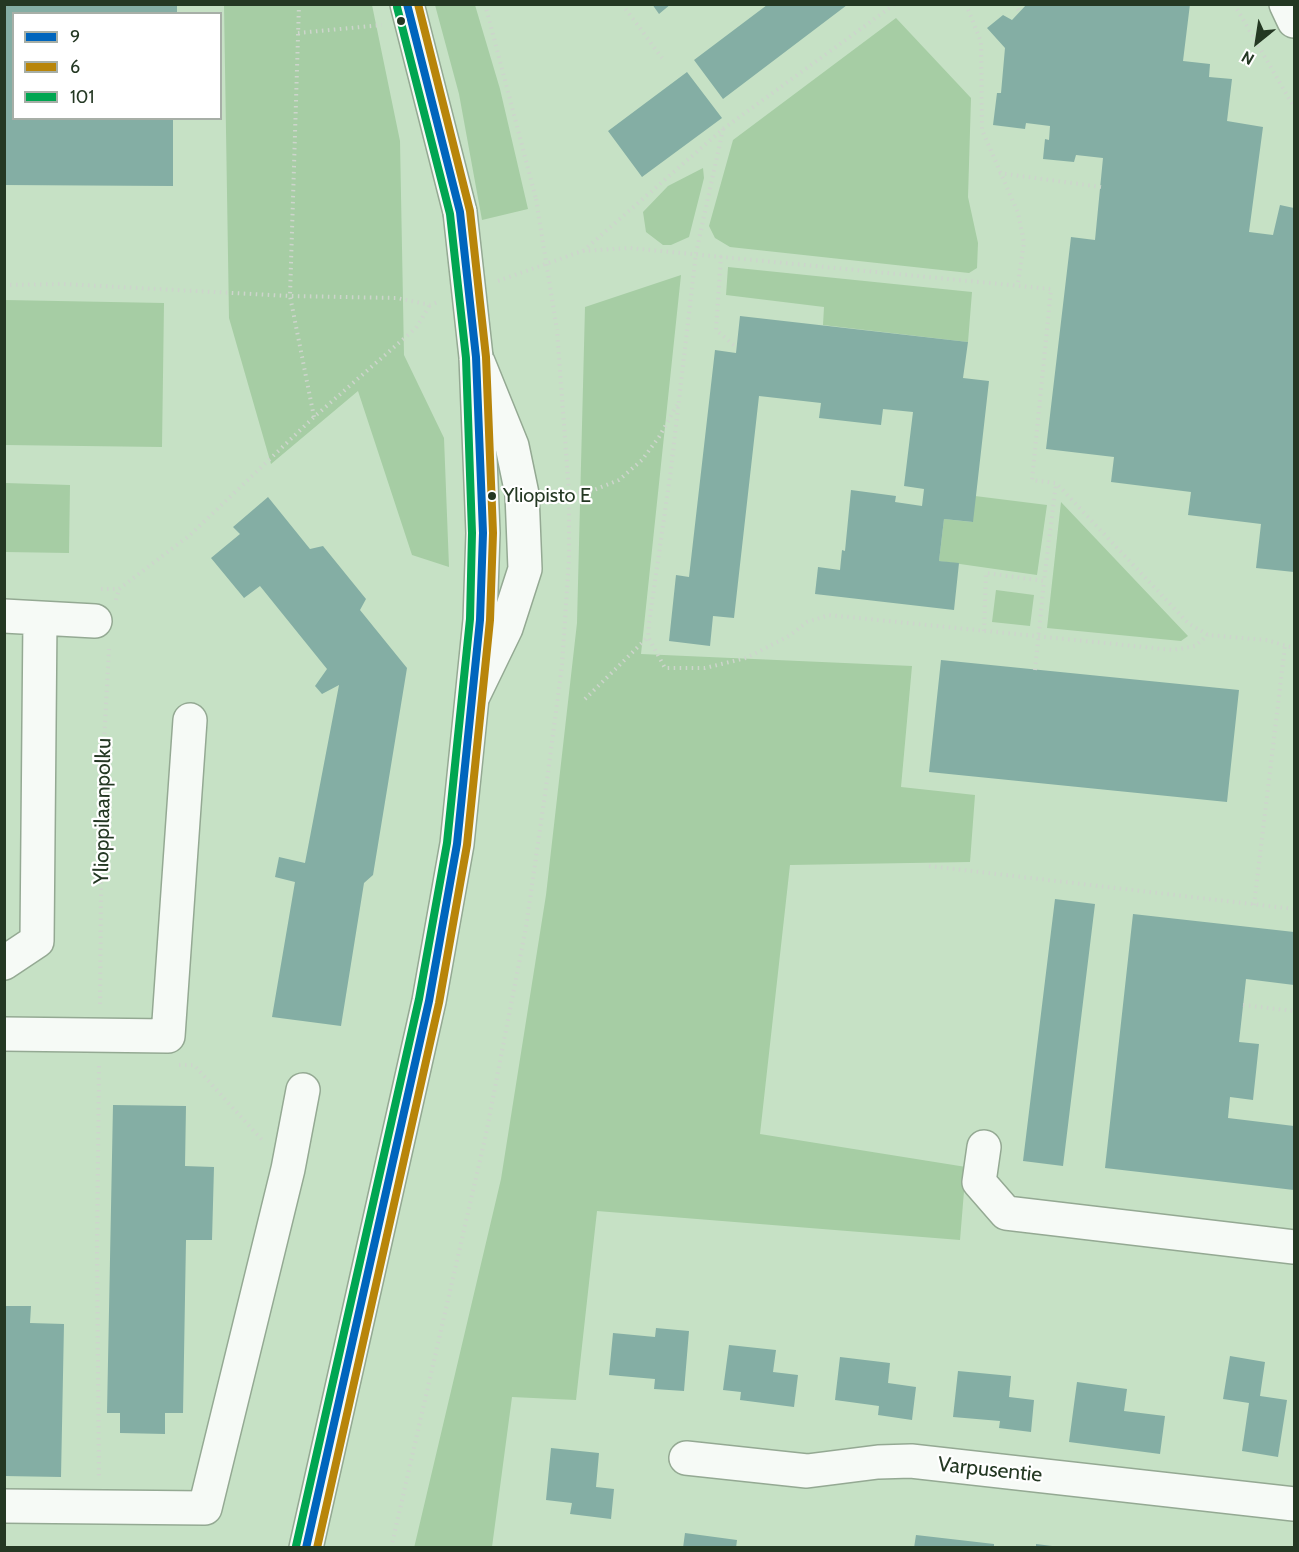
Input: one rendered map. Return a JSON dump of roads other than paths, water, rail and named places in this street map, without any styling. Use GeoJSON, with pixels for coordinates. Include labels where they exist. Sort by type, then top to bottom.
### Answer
{"type":"FeatureCollection","features":[{"type":"Feature","properties":{"kind":"main road"},"geometry":{"type":"LineString","coordinates":[[1286,4],[1294,21]]}},
{"type":"Feature","properties":{"kind":"main road"},"geometry":{"type":"LineString","coordinates":[[306,1548],[429,1001],[457,844],[480,621],[483,533],[476,357],[460,213],[396,15]]}},
{"type":"Feature","properties":{"kind":"main road"},"geometry":{"type":"LineString","coordinates":[[470,701],[506,628],[525,569],[522,494],[512,446],[476,357]]}},
{"type":"Feature","properties":{"kind":"main road"},"geometry":{"type":"LineString","coordinates":[[4,616],[106,625]]}},
{"type":"Feature","properties":{"kind":"main road"},"geometry":{"type":"LineString","coordinates":[[6,972],[37,941],[40,618]]}},
{"type":"Feature","properties":{"kind":"main road"},"geometry":{"type":"LineString","coordinates":[[4,1034],[93,1049],[168,1036],[190,720]]}},
{"type":"Feature","properties":{"kind":"main road"},"geometry":{"type":"LineString","coordinates":[[4,1506],[205,1508],[288,1169],[303,1090]]}},
{"type":"Feature","properties":{"kind":"main road"},"geometry":{"type":"LineString","coordinates":[[984,1147],[980,1182],[1006,1213],[1294,1247]]}},
{"type":"Feature","properties":{"kind":"main road","name":"Varpusentie"},"geometry":{"type":"LineString","coordinates":[[686,1458],[807,1471],[878,1462],[911,1461],[1294,1504]]}},
{"type":"Feature","properties":{"kind":"place","name":"Yliopisto E"},"geometry":{"type":"Point","coordinates":[492,496]}}]}
